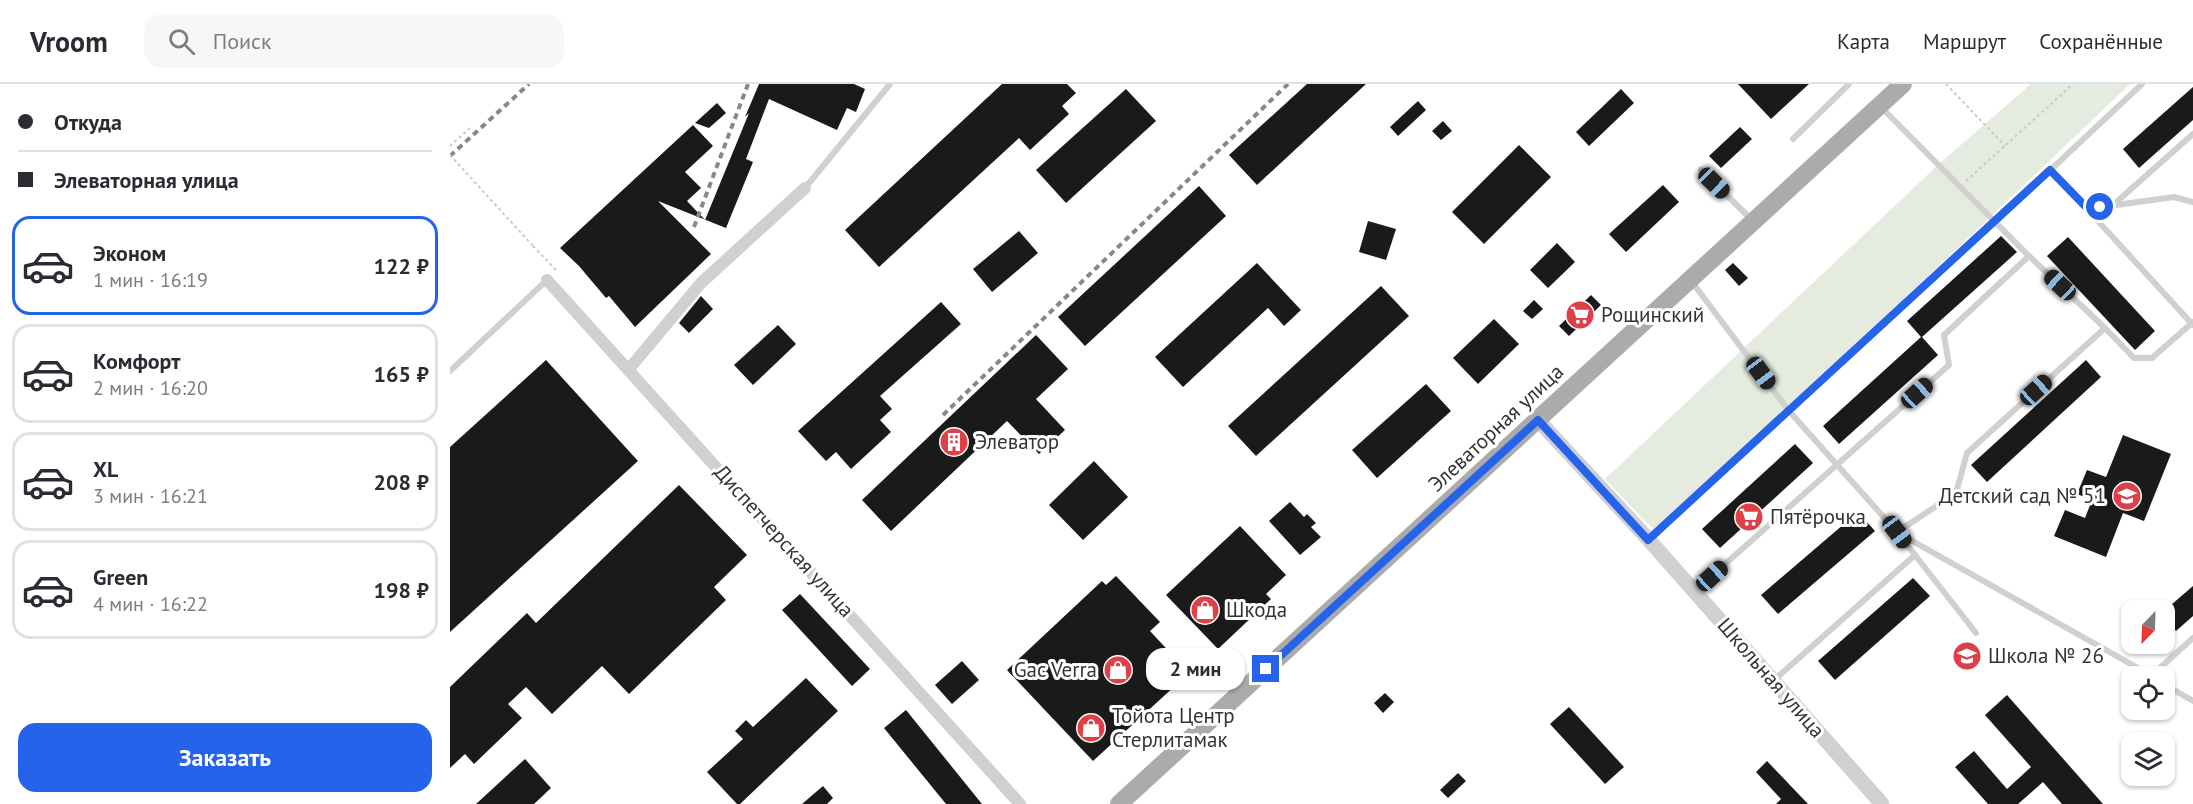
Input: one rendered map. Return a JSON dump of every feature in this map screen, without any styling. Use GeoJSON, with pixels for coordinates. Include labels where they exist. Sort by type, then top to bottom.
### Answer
{"type":"FeatureCollection","features":[{"type":"Feature","properties":{"kind":"main road","name":"Элеваторная улица"},"geometry":{"type":"LineString","coordinates":[[1119,804],[1904,84]]}},
{"type":"Feature","properties":{"kind":"street"},"geometry":{"type":"LineString","coordinates":[[629,369],[701,283],[805,188]]}},
{"type":"Feature","properties":{"kind":"street","name":"Диспетчерская улица"},"geometry":{"type":"LineString","coordinates":[[552,275],[629,369],[1020,804]]}},
{"type":"Feature","properties":{"kind":"street","name":"Школьная улица"},"geometry":{"type":"LineString","coordinates":[[1538,420],[1695,592],[1877,802]]}},
{"type":"Feature","properties":{"kind":"lane"},"geometry":{"type":"LineString","coordinates":[[805,188],[890,84]]}},
{"type":"Feature","properties":{"kind":"lane"},"geometry":{"type":"LineString","coordinates":[[1793,139],[1849,84]]}},
{"type":"Feature","properties":{"kind":"lane"},"geometry":{"type":"LineString","coordinates":[[1648,540],[2142,84]]}},
{"type":"Feature","properties":{"kind":"lane"},"geometry":{"type":"LineString","coordinates":[[1880,106],[2134,358],[2152,358],[2192,324],[2050,170]]}},
{"type":"Feature","properties":{"kind":"lane"},"geometry":{"type":"LineString","coordinates":[[2113,205],[2193,134]]}},
{"type":"Feature","properties":{"kind":"lane"},"geometry":{"type":"LineString","coordinates":[[1701,170],[1753,222]]}},
{"type":"Feature","properties":{"kind":"lane"},"geometry":{"type":"LineString","coordinates":[[2087,208],[2174,197],[2193,202]]}},
{"type":"Feature","properties":{"kind":"lane"},"geometry":{"type":"LineString","coordinates":[[1695,592],[1949,365],[1944,335],[2029,256]]}},
{"type":"Feature","properties":{"kind":"lane"},"geometry":{"type":"LineString","coordinates":[[450,371],[552,275]]}},
{"type":"Feature","properties":{"kind":"lane"},"geometry":{"type":"LineString","coordinates":[[1690,279],[1789,411],[1897,532],[1976,633]]}},
{"type":"Feature","properties":{"kind":"lane"},"geometry":{"type":"LineString","coordinates":[[1897,532],[1956,493],[1967,453],[2106,328]]}},
{"type":"Feature","properties":{"kind":"lane"},"geometry":{"type":"LineString","coordinates":[[1897,532],[2134,666]]}},
{"type":"Feature","properties":{"kind":"lane"},"geometry":{"type":"LineString","coordinates":[[1773,681],[1915,555]]}},
{"type":"Feature","properties":{"kind":"lane"},"geometry":{"type":"LineString","coordinates":[[2163,666],[2193,638]]}},
{"type":"Feature","properties":{"kind":"lane"},"geometry":{"type":"LineString","coordinates":[[2175,690],[2193,701]]}},
{"type":"Feature","properties":{"kind":"path"},"geometry":{"type":"LineString","coordinates":[[1946,84],[2005,146]]}},
{"type":"Feature","properties":{"kind":"path"},"geometry":{"type":"LineString","coordinates":[[1960,187],[2073,84]]}},
{"type":"Feature","properties":{"kind":"path"},"geometry":{"type":"LineString","coordinates":[[450,146],[470,128]]}},
{"type":"Feature","properties":{"kind":"path"},"geometry":{"type":"LineString","coordinates":[[450,155],[533,246],[552,275]]}},
{"type":"Feature","properties":{"kind":"shaded area"},"geometry":{"type":"Polygon","coordinates":[[[2031,84],[2130,84],[1926,278],[1654,530],[1605,479],[1939,164],[2031,84]]]}},
{"type":"Feature","properties":{"kind":"building"},"geometry":{"type":"Polygon","coordinates":[[[759,84],[854,84],[865,89],[856,112],[847,108],[837,130],[769,99],[746,159],[753,162],[726,228],[705,220],[759,84]]]}},
{"type":"Feature","properties":{"kind":"building"},"geometry":{"type":"Polygon","coordinates":[[[1002,84],[1067,84],[1076,93],[1062,106],[1069,114],[1030,150],[1019,138],[879,267],[845,230],[1002,84]]]}},
{"type":"Feature","properties":{"kind":"building"},"geometry":{"type":"Polygon","coordinates":[[[1307,84],[1366,84],[1257,185],[1229,155],[1307,84]]]}},
{"type":"Feature","properties":{"kind":"building"},"geometry":{"type":"Polygon","coordinates":[[[1738,84],[1809,84],[1771,119],[1738,84]]]}},
{"type":"Feature","properties":{"kind":"building"},"geometry":{"type":"Polygon","coordinates":[[[2193,87],[2193,120],[2139,168],[2123,149],[2193,87]]]}},
{"type":"Feature","properties":{"kind":"building"},"geometry":{"type":"Polygon","coordinates":[[[1126,89],[1156,121],[1066,203],[1036,170],[1126,89]]]}},
{"type":"Feature","properties":{"kind":"building"},"geometry":{"type":"Polygon","coordinates":[[[1621,89],[1634,103],[1589,146],[1576,132],[1621,89]]]}},
{"type":"Feature","properties":{"kind":"building"},"geometry":{"type":"Polygon","coordinates":[[[1418,101],[1426,110],[1398,136],[1390,127],[1418,101]]]}},
{"type":"Feature","properties":{"kind":"building"},"geometry":{"type":"Polygon","coordinates":[[[717,103],[726,113],[709,128],[695,123],[717,103]]]}},
{"type":"Feature","properties":{"kind":"building"},"geometry":{"type":"Polygon","coordinates":[[[1443,121],[1452,131],[1441,140],[1432,131],[1443,121]]]}},
{"type":"Feature","properties":{"kind":"building"},"geometry":{"type":"Polygon","coordinates":[[[693,125],[713,146],[685,172],[701,188],[687,201],[704,219],[658,201],[711,254],[635,327],[609,296],[606,298],[560,248],[693,125]]]}},
{"type":"Feature","properties":{"kind":"building"},"geometry":{"type":"Polygon","coordinates":[[[1740,127],[1752,139],[1721,168],[1709,156],[1740,127]]]}},
{"type":"Feature","properties":{"kind":"building"},"geometry":{"type":"Polygon","coordinates":[[[1519,145],[1551,177],[1484,244],[1452,212],[1519,145]]]}},
{"type":"Feature","properties":{"kind":"building"},"geometry":{"type":"Polygon","coordinates":[[[1663,185],[1679,202],[1626,252],[1609,234],[1663,185]]]}},
{"type":"Feature","properties":{"kind":"building"},"geometry":{"type":"Polygon","coordinates":[[[1199,186],[1226,216],[1085,346],[1058,317],[1199,186]]]}},
{"type":"Feature","properties":{"kind":"building"},"geometry":{"type":"Polygon","coordinates":[[[1368,221],[1396,229],[1386,260],[1359,252],[1368,221]]]}},
{"type":"Feature","properties":{"kind":"building"},"geometry":{"type":"Polygon","coordinates":[[[1019,231],[1038,253],[992,292],[973,269],[1019,231]]]}},
{"type":"Feature","properties":{"kind":"building"},"geometry":{"type":"Polygon","coordinates":[[[2001,236],[2017,252],[1922,337],[1938,355],[1839,444],[1823,426],[1921,337],[1907,321],[2001,236]]]}},
{"type":"Feature","properties":{"kind":"building"},"geometry":{"type":"Polygon","coordinates":[[[2068,237],[2155,331],[2135,350],[2047,256],[2068,237]]]}},
{"type":"Feature","properties":{"kind":"building"},"geometry":{"type":"Polygon","coordinates":[[[1557,243],[1575,262],[1548,288],[1530,270],[1557,243]]]}},
{"type":"Feature","properties":{"kind":"building"},"geometry":{"type":"Polygon","coordinates":[[[1257,263],[1301,310],[1284,326],[1268,308],[1183,387],[1155,357],[1257,263]]]}},
{"type":"Feature","properties":{"kind":"building"},"geometry":{"type":"Polygon","coordinates":[[[1733,263],[1748,278],[1739,286],[1725,270],[1733,263]]]}},
{"type":"Feature","properties":{"kind":"building"},"geometry":{"type":"Polygon","coordinates":[[[1381,286],[1409,316],[1256,456],[1228,426],[1381,286]]]}},
{"type":"Feature","properties":{"kind":"building"},"geometry":{"type":"Polygon","coordinates":[[[1591,295],[1601,305],[1569,336],[1559,326],[1591,295]]]}},
{"type":"Feature","properties":{"kind":"building"},"geometry":{"type":"Polygon","coordinates":[[[701,296],[713,309],[689,333],[679,323],[701,296]]]}},
{"type":"Feature","properties":{"kind":"building"},"geometry":{"type":"Polygon","coordinates":[[[1534,300],[1543,309],[1532,319],[1523,311],[1534,300]]]}},
{"type":"Feature","properties":{"kind":"building"},"geometry":{"type":"Polygon","coordinates":[[[941,302],[961,324],[880,396],[892,409],[880,420],[891,432],[851,469],[836,452],[826,461],[798,431],[941,302]]]}},
{"type":"Feature","properties":{"kind":"building"},"geometry":{"type":"Polygon","coordinates":[[[1494,319],[1519,344],[1478,384],[1453,358],[1494,319]]]}},
{"type":"Feature","properties":{"kind":"building"},"geometry":{"type":"Polygon","coordinates":[[[778,325],[796,344],[753,385],[734,365],[778,325]]]}},
{"type":"Feature","properties":{"kind":"building","name":"Элеватор"},"geometry":{"type":"Polygon","coordinates":[[[1036,335],[1068,369],[1036,399],[1065,430],[1039,454],[1007,421],[891,531],[862,500],[1036,335]]]}},
{"type":"Feature","properties":{"kind":"building"},"geometry":{"type":"Polygon","coordinates":[[[546,360],[638,461],[450,632],[450,447],[546,360]]]}},
{"type":"Feature","properties":{"kind":"building"},"geometry":{"type":"Polygon","coordinates":[[[2086,360],[2101,377],[1987,482],[1971,465],[2086,360]]]}},
{"type":"Feature","properties":{"kind":"building"},"geometry":{"type":"Polygon","coordinates":[[[1426,384],[1451,411],[1377,478],[1352,450],[1426,384]]]}},
{"type":"Feature","properties":{"kind":"building"},"geometry":{"type":"Polygon","coordinates":[[[2123,435],[2171,454],[2144,521],[2123,513],[2106,557],[2054,536],[2065,510],[2085,518],[2092,500],[2077,494],[2087,470],[2106,477],[2123,435]]]}},
{"type":"Feature","properties":{"kind":"building"},"geometry":{"type":"Polygon","coordinates":[[[1795,444],[1813,463],[1720,548],[1702,529],[1795,444]]]}},
{"type":"Feature","properties":{"kind":"building"},"geometry":{"type":"Polygon","coordinates":[[[1094,461],[1128,497],[1083,540],[1049,505],[1094,461]]]}},
{"type":"Feature","properties":{"kind":"building"},"geometry":{"type":"Polygon","coordinates":[[[679,485],[747,555],[714,587],[726,600],[629,694],[602,666],[552,714],[526,687],[508,704],[522,718],[474,764],[465,754],[450,768],[450,687],[527,613],[536,623],[679,485]]]}},
{"type":"Feature","properties":{"kind":"building"},"geometry":{"type":"Polygon","coordinates":[[[1290,502],[1304,517],[1307,514],[1316,523],[1311,527],[1321,537],[1300,555],[1269,521],[1290,502]]]}},
{"type":"Feature","properties":{"kind":"building"},"geometry":{"type":"Polygon","coordinates":[[[1858,512],[1875,531],[1778,614],[1761,595],[1858,512]]]}},
{"type":"Feature","properties":{"kind":"building"},"geometry":{"type":"Polygon","coordinates":[[[1240,526],[1286,575],[1266,594],[1271,599],[1218,649],[1166,595],[1240,526]]]}},
{"type":"Feature","properties":{"kind":"building"},"geometry":{"type":"Polygon","coordinates":[[[1116,576],[1160,622],[1150,631],[1189,673],[1093,761],[1007,670],[1102,581],[1106,585],[1116,576]]]}},
{"type":"Feature","properties":{"kind":"building"},"geometry":{"type":"Polygon","coordinates":[[[1913,578],[1930,596],[1835,680],[1818,661],[1913,578]]]}},
{"type":"Feature","properties":{"kind":"building"},"geometry":{"type":"Polygon","coordinates":[[[2193,586],[2193,616],[2176,631],[2175,630],[2175,602],[2193,586]]]}},
{"type":"Feature","properties":{"kind":"building"},"geometry":{"type":"Polygon","coordinates":[[[800,594],[870,669],[852,686],[782,610],[800,594]]]}},
{"type":"Feature","properties":{"kind":"building"},"geometry":{"type":"Polygon","coordinates":[[[962,661],[979,680],[952,704],[935,685],[962,661]]]}},
{"type":"Feature","properties":{"kind":"building"},"geometry":{"type":"Polygon","coordinates":[[[806,678],[838,711],[740,804],[737,804],[707,772],[743,739],[735,731],[746,720],[753,727],[806,678]]]}},
{"type":"Feature","properties":{"kind":"building"},"geometry":{"type":"Polygon","coordinates":[[[1385,693],[1394,702],[1383,713],[1374,703],[1385,693]]]}},
{"type":"Feature","properties":{"kind":"building"},"geometry":{"type":"Polygon","coordinates":[[[2007,695],[2103,804],[2062,804],[2043,782],[2018,804],[1988,804],[1955,767],[1974,751],[2007,789],[2031,767],[1985,715],[2007,695]]]}},
{"type":"Feature","properties":{"kind":"building"},"geometry":{"type":"Polygon","coordinates":[[[1569,707],[1624,767],[1605,784],[1550,724],[1569,707]]]}},
{"type":"Feature","properties":{"kind":"building"},"geometry":{"type":"Polygon","coordinates":[[[906,710],[982,804],[946,804],[884,728],[906,710]]]}},
{"type":"Feature","properties":{"kind":"building"},"geometry":{"type":"Polygon","coordinates":[[[525,759],[551,788],[534,804],[476,804],[525,759]]]}},
{"type":"Feature","properties":{"kind":"building"},"geometry":{"type":"Polygon","coordinates":[[[1767,761],[1808,804],[1776,804],[1781,799],[1756,772],[1767,761]]]}},
{"type":"Feature","properties":{"kind":"building"},"geometry":{"type":"Polygon","coordinates":[[[1458,773],[1466,781],[1448,798],[1440,790],[1458,773]]]}},
{"type":"Feature","properties":{"kind":"building"},"geometry":{"type":"Polygon","coordinates":[[[823,786],[833,798],[827,804],[802,804],[823,786]]]}},
{"type":"Feature","properties":{"kind":"railway"},"geometry":{"type":"LineString","coordinates":[[450,156],[529,84]]}},
{"type":"Feature","properties":{"kind":"railway"},"geometry":{"type":"LineString","coordinates":[[694,227],[748,84]]}},
{"type":"Feature","properties":{"kind":"railway"},"geometry":{"type":"LineString","coordinates":[[943,415],[1288,84]]}},
{"type":"Feature","properties":{"kind":"place","name":"Рощинский"},"geometry":{"type":"Point","coordinates":[1580,315]}},
{"type":"Feature","properties":{"kind":"place","name":"Элеватор"},"geometry":{"type":"Point","coordinates":[954,442]}},
{"type":"Feature","properties":{"kind":"place","name":"Детский сад № 51"},"geometry":{"type":"Point","coordinates":[2127,496]}},
{"type":"Feature","properties":{"kind":"place","name":"Пятёрочка"},"geometry":{"type":"Point","coordinates":[1749,517]}},
{"type":"Feature","properties":{"kind":"place","name":"Шкода"},"geometry":{"type":"Point","coordinates":[1205,610]}},
{"type":"Feature","properties":{"kind":"place","name":"Школа № 26"},"geometry":{"type":"Point","coordinates":[1967,656]}},
{"type":"Feature","properties":{"kind":"place","name":"Gac Verra"},"geometry":{"type":"Point","coordinates":[1118,670]}},
{"type":"Feature","properties":{"kind":"place","name":"Тойота Центр Стерлитамак"},"geometry":{"type":"Point","coordinates":[1091,728]}},
{"type":"Feature","properties":{"kind":"route"},"geometry":{"type":"LineString","coordinates":[[1266,669],[1538,420],[1648,540],[2050,170],[2087,208],[2100,207]]}}]}
